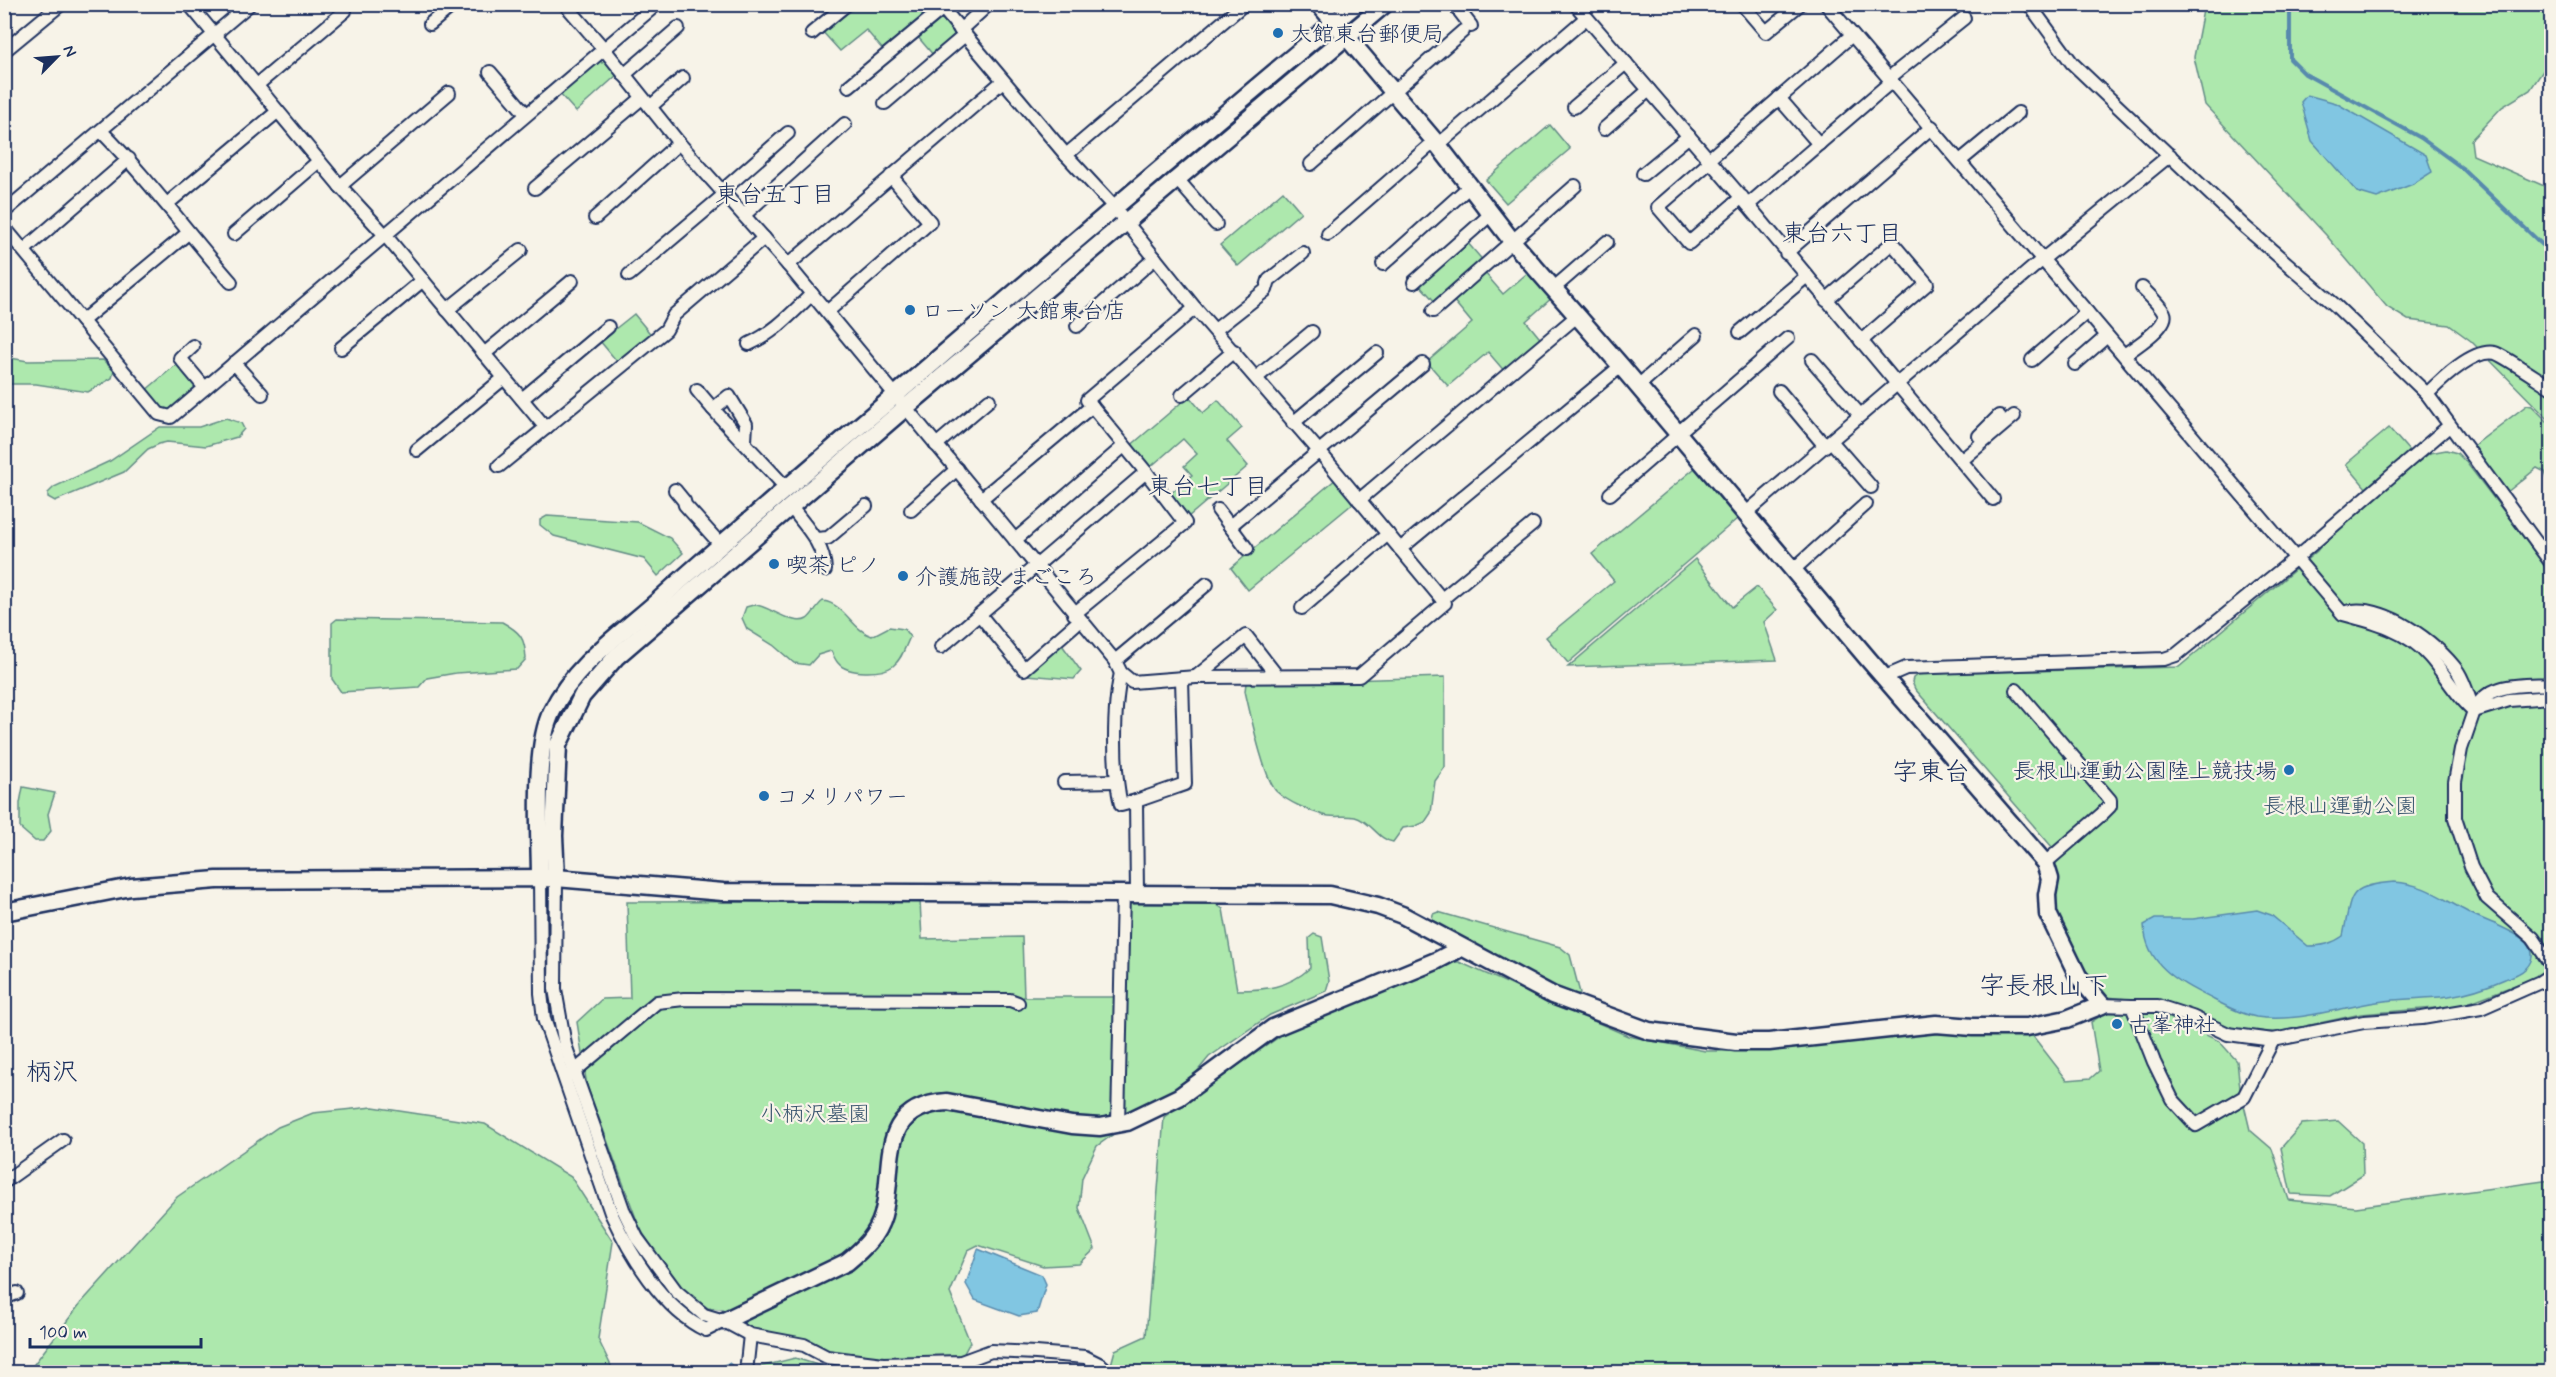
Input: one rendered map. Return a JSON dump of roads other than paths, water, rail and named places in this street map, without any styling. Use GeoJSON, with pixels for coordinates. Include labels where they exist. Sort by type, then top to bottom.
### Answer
{"type":"FeatureCollection","features":[{"type":"Feature","properties":{"kind":"street"},"geometry":{"type":"LineString","coordinates":[[4,51],[61,4]]}},
{"type":"Feature","properties":{"kind":"street"},"geometry":{"type":"LineString","coordinates":[[189,4],[277,112],[385,235],[546,428]]}},
{"type":"Feature","properties":{"kind":"street"},"geometry":{"type":"LineString","coordinates":[[4,212],[250,4]]}},
{"type":"Feature","properties":{"kind":"street"},"geometry":{"type":"LineString","coordinates":[[430,24],[454,4]]}},
{"type":"Feature","properties":{"kind":"street"},"geometry":{"type":"LineString","coordinates":[[565,4],[679,143],[788,265],[1115,661],[1121,673],[1132,682],[1196,677],[1359,676],[1445,603],[1318,450],[1195,308],[1114,207],[1066,155],[941,7],[849,86]]}},
{"type":"Feature","properties":{"kind":"street"},"geometry":{"type":"LineString","coordinates":[[4,227],[159,414],[171,417],[657,4]]}},
{"type":"Feature","properties":{"kind":"street"},"geometry":{"type":"LineString","coordinates":[[812,33],[847,4]]}},
{"type":"Feature","properties":{"kind":"street"},"geometry":{"type":"LineString","coordinates":[[885,103],[989,4]]}},
{"type":"Feature","properties":{"kind":"street"},"geometry":{"type":"LineString","coordinates":[[1066,155],[1244,4]]}},
{"type":"Feature","properties":{"kind":"street"},"geometry":{"type":"LineString","coordinates":[[1319,4],[1436,143],[1512,241],[1622,366],[1745,514],[2045,863],[2050,879],[2048,914],[2078,976],[2102,1005]]}},
{"type":"Feature","properties":{"kind":"street"},"geometry":{"type":"LineString","coordinates":[[1109,1372],[1085,1357],[991,1351],[961,1362],[883,1364],[827,1357],[804,1345],[750,1335],[724,1321],[704,1315],[676,1291],[637,1238],[623,1209],[543,1010],[548,878],[554,836],[558,745],[582,696],[616,657],[791,507],[900,402],[1114,207],[1356,4]]}},
{"type":"Feature","properties":{"kind":"street"},"geometry":{"type":"LineString","coordinates":[[548,878],[540,797],[543,736],[551,712],[571,680],[603,648],[787,489],[900,402],[1125,221],[1385,4]]}},
{"type":"Feature","properties":{"kind":"street"},"geometry":{"type":"LineString","coordinates":[[1311,164],[1467,29],[1454,4]]}},
{"type":"Feature","properties":{"kind":"street"},"geometry":{"type":"LineString","coordinates":[[1742,4],[1766,32],[1800,4]]}},
{"type":"Feature","properties":{"kind":"street"},"geometry":{"type":"LineString","coordinates":[[1826,4],[2343,614],[2354,610],[2371,612],[2412,630],[2433,645],[2459,674],[2474,711]]}},
{"type":"Feature","properties":{"kind":"street"},"geometry":{"type":"LineString","coordinates":[[2029,4],[2073,63],[2245,227],[2336,306],[2427,394],[2552,564]]}},
{"type":"Feature","properties":{"kind":"street"},"geometry":{"type":"LineString","coordinates":[[1328,234],[1436,143],[1581,9],[1745,201],[1993,499]]}},
{"type":"Feature","properties":{"kind":"street"},"geometry":{"type":"LineString","coordinates":[[257,85],[345,11]]}},
{"type":"Feature","properties":{"kind":"street"},"geometry":{"type":"LineString","coordinates":[[1852,35],[1659,207],[1689,243],[1819,144],[1964,18]]}},
{"type":"Feature","properties":{"kind":"street"},"geometry":{"type":"LineString","coordinates":[[624,75],[678,28]]}},
{"type":"Feature","properties":{"kind":"street"},"geometry":{"type":"LineString","coordinates":[[1574,107],[1626,63]]}},
{"type":"Feature","properties":{"kind":"street"},"geometry":{"type":"LineString","coordinates":[[490,72],[526,114]]}},
{"type":"Feature","properties":{"kind":"street"},"geometry":{"type":"LineString","coordinates":[[535,189],[646,102],[683,78]]}},
{"type":"Feature","properties":{"kind":"street"},"geometry":{"type":"LineString","coordinates":[[788,265],[1003,81]]}},
{"type":"Feature","properties":{"kind":"street"},"geometry":{"type":"LineString","coordinates":[[1604,129],[1649,90]]}},
{"type":"Feature","properties":{"kind":"street"},"geometry":{"type":"LineString","coordinates":[[340,186],[449,93]]}},
{"type":"Feature","properties":{"kind":"street"},"geometry":{"type":"LineString","coordinates":[[1779,98],[1819,144]]}},
{"type":"Feature","properties":{"kind":"street"},"geometry":{"type":"LineString","coordinates":[[167,204],[277,112]]}},
{"type":"Feature","properties":{"kind":"street"},"geometry":{"type":"LineString","coordinates":[[1960,161],[2018,113]]}},
{"type":"Feature","properties":{"kind":"street"},"geometry":{"type":"LineString","coordinates":[[744,215],[845,124]]}},
{"type":"Feature","properties":{"kind":"street"},"geometry":{"type":"LineString","coordinates":[[1786,253],[1932,127]]}},
{"type":"Feature","properties":{"kind":"street"},"geometry":{"type":"LineString","coordinates":[[101,131],[129,159],[188,233],[231,282]]}},
{"type":"Feature","properties":{"kind":"street"},"geometry":{"type":"LineString","coordinates":[[629,275],[724,193],[788,132]]}},
{"type":"Feature","properties":{"kind":"street"},"geometry":{"type":"LineString","coordinates":[[1644,174],[1689,136]]}},
{"type":"Feature","properties":{"kind":"street"},"geometry":{"type":"LineString","coordinates":[[595,218],[679,143]]}},
{"type":"Feature","properties":{"kind":"street"},"geometry":{"type":"LineString","coordinates":[[1745,514],[2043,259],[2170,155]]}},
{"type":"Feature","properties":{"kind":"street"},"geometry":{"type":"LineString","coordinates":[[24,250],[129,159]]}},
{"type":"Feature","properties":{"kind":"street"},"geometry":{"type":"LineString","coordinates":[[234,234],[319,161]]}},
{"type":"Feature","properties":{"kind":"street"},"geometry":{"type":"LineString","coordinates":[[827,312],[930,222],[891,176]]}},
{"type":"Feature","properties":{"kind":"street"},"geometry":{"type":"LineString","coordinates":[[1176,178],[1216,224]]}},
{"type":"Feature","properties":{"kind":"street"},"geometry":{"type":"LineString","coordinates":[[1383,264],[1470,186]]}},
{"type":"Feature","properties":{"kind":"street"},"geometry":{"type":"LineString","coordinates":[[1433,311],[1575,186]]}},
{"type":"Feature","properties":{"kind":"street"},"geometry":{"type":"LineString","coordinates":[[1414,282],[1491,214]]}},
{"type":"Feature","properties":{"kind":"street"},"geometry":{"type":"LineString","coordinates":[[82,321],[188,233]]}},
{"type":"Feature","properties":{"kind":"street"},"geometry":{"type":"LineString","coordinates":[[499,466],[666,330],[674,315],[764,238]]}},
{"type":"Feature","properties":{"kind":"street"},"geometry":{"type":"LineString","coordinates":[[1554,288],[1607,242]]}},
{"type":"Feature","properties":{"kind":"street"},"geometry":{"type":"LineString","coordinates":[[1826,300],[1893,243],[1928,284],[1861,341]]}},
{"type":"Feature","properties":{"kind":"street"},"geometry":{"type":"LineString","coordinates":[[447,310],[521,250]]}},
{"type":"Feature","properties":{"kind":"street"},"geometry":{"type":"LineString","coordinates":[[1215,330],[1266,290],[1269,280],[1303,253]]}},
{"type":"Feature","properties":{"kind":"street"},"geometry":{"type":"LineString","coordinates":[[1077,326],[1155,258]]}},
{"type":"Feature","properties":{"kind":"street"},"geometry":{"type":"LineString","coordinates":[[1740,332],[1807,276]]}},
{"type":"Feature","properties":{"kind":"street"},"geometry":{"type":"LineString","coordinates":[[341,348],[423,280]]}},
{"type":"Feature","properties":{"kind":"street"},"geometry":{"type":"LineString","coordinates":[[484,354],[572,280]]}},
{"type":"Feature","properties":{"kind":"street"},"geometry":{"type":"LineString","coordinates":[[2124,355],[2161,326],[2165,318],[2164,312],[2142,288]]}},
{"type":"Feature","properties":{"kind":"street"},"geometry":{"type":"LineString","coordinates":[[749,344],[763,338],[812,294]]}},
{"type":"Feature","properties":{"kind":"street"},"geometry":{"type":"LineString","coordinates":[[980,615],[1024,669],[1077,617],[1185,523],[1087,400],[1195,308]]}},
{"type":"Feature","properties":{"kind":"street"},"geometry":{"type":"LineString","coordinates":[[2032,360],[2087,312]]}},
{"type":"Feature","properties":{"kind":"street"},"geometry":{"type":"LineString","coordinates":[[1359,500],[1577,316]]}},
{"type":"Feature","properties":{"kind":"street"},"geometry":{"type":"LineString","coordinates":[[522,399],[609,327]]}},
{"type":"Feature","properties":{"kind":"street"},"geometry":{"type":"LineString","coordinates":[[1256,378],[1312,332]]}},
{"type":"Feature","properties":{"kind":"street"},"geometry":{"type":"LineString","coordinates":[[1638,386],[1696,335]]}},
{"type":"Feature","properties":{"kind":"street"},"geometry":{"type":"LineString","coordinates":[[2075,363],[2108,336]]}},
{"type":"Feature","properties":{"kind":"street"},"geometry":{"type":"LineString","coordinates":[[1610,494],[1788,338]]}},
{"type":"Feature","properties":{"kind":"street"},"geometry":{"type":"LineString","coordinates":[[193,346],[180,358],[205,388]]}},
{"type":"Feature","properties":{"kind":"street"},"geometry":{"type":"LineString","coordinates":[[1182,395],[1234,351]]}},
{"type":"Feature","properties":{"kind":"street"},"geometry":{"type":"LineString","coordinates":[[1293,423],[1377,353]]}},
{"type":"Feature","properties":{"kind":"street"},"geometry":{"type":"LineString","coordinates":[[2427,394],[2443,379],[2476,356],[2495,353],[2552,388]]}},
{"type":"Feature","properties":{"kind":"street"},"geometry":{"type":"LineString","coordinates":[[1812,360],[1860,415]]}},
{"type":"Feature","properties":{"kind":"street"},"geometry":{"type":"LineString","coordinates":[[234,363],[262,394]]}},
{"type":"Feature","properties":{"kind":"street"},"geometry":{"type":"LineString","coordinates":[[1230,526],[1423,364]]}},
{"type":"Feature","properties":{"kind":"street"},"geometry":{"type":"LineString","coordinates":[[1400,549],[1622,366]]}},
{"type":"Feature","properties":{"kind":"street"},"geometry":{"type":"LineString","coordinates":[[417,450],[504,378]]}},
{"type":"Feature","properties":{"kind":"street"},"geometry":{"type":"LineString","coordinates":[[697,390],[731,431],[745,441],[787,489]]}},
{"type":"Feature","properties":{"kind":"street"},"geometry":{"type":"LineString","coordinates":[[1779,391],[1871,488]]}},
{"type":"Feature","properties":{"kind":"street"},"geometry":{"type":"LineString","coordinates":[[712,409],[729,396],[746,424],[745,441]]}},
{"type":"Feature","properties":{"kind":"street"},"geometry":{"type":"LineString","coordinates":[[936,445],[989,400]]}},
{"type":"Feature","properties":{"kind":"street"},"geometry":{"type":"LineString","coordinates":[[981,499],[1092,406]]}},
{"type":"Feature","properties":{"kind":"street"},"geometry":{"type":"LineString","coordinates":[[1960,459],[1999,416]]}},
{"type":"Feature","properties":{"kind":"street"},"geometry":{"type":"LineString","coordinates":[[1960,459],[2014,416]]}},
{"type":"Feature","properties":{"kind":"street"},"geometry":{"type":"LineString","coordinates":[[1885,677],[1905,668],[2164,659],[2176,656],[2296,558],[2449,426]]}},
{"type":"Feature","properties":{"kind":"street"},"geometry":{"type":"LineString","coordinates":[[1015,540],[1124,446]]}},
{"type":"Feature","properties":{"kind":"street"},"geometry":{"type":"LineString","coordinates":[[911,510],[957,469]]}},
{"type":"Feature","properties":{"kind":"street"},"geometry":{"type":"LineString","coordinates":[[941,647],[1146,472]]}},
{"type":"Feature","properties":{"kind":"street"},"geometry":{"type":"LineString","coordinates":[[675,490],[685,505],[721,545]]}},
{"type":"Feature","properties":{"kind":"street"},"geometry":{"type":"LineString","coordinates":[[1793,570],[1866,504]]}},
{"type":"Feature","properties":{"kind":"street"},"geometry":{"type":"LineString","coordinates":[[816,539],[828,538],[866,506]]}},
{"type":"Feature","properties":{"kind":"street"},"geometry":{"type":"LineString","coordinates":[[791,507],[816,539],[824,557],[825,570]]}},
{"type":"Feature","properties":{"kind":"street"},"geometry":{"type":"LineString","coordinates":[[1218,510],[1247,549]]}},
{"type":"Feature","properties":{"kind":"street"},"geometry":{"type":"LineString","coordinates":[[1442,599],[1533,524]]}},
{"type":"Feature","properties":{"kind":"street"},"geometry":{"type":"LineString","coordinates":[[1302,609],[1388,534]]}},
{"type":"Feature","properties":{"kind":"street"},"geometry":{"type":"LineString","coordinates":[[1115,661],[1207,584]]}},
{"type":"Feature","properties":{"kind":"street"},"geometry":{"type":"LineString","coordinates":[[1196,677],[1246,636],[1277,676]]}},
{"type":"Feature","properties":{"kind":"street"},"geometry":{"type":"LineString","coordinates":[[1121,673],[1116,692],[1117,781],[1121,805],[1185,784],[1182,679]]}},
{"type":"Feature","properties":{"kind":"street"},"geometry":{"type":"LineString","coordinates":[[2552,684],[2496,689],[2483,697],[2474,711],[2461,749],[2455,782],[2454,818],[2471,867],[2487,898],[2533,938],[2552,966]]}},
{"type":"Feature","properties":{"kind":"street"},"geometry":{"type":"LineString","coordinates":[[2016,690],[2110,800],[2110,806],[2102,814],[2045,863]]}},
{"type":"Feature","properties":{"kind":"street"},"geometry":{"type":"LineString","coordinates":[[2474,711],[2509,700],[2552,697]]}},
{"type":"Feature","properties":{"kind":"street"},"geometry":{"type":"LineString","coordinates":[[1064,782],[1117,781]]}},
{"type":"Feature","properties":{"kind":"street"},"geometry":{"type":"LineString","coordinates":[[1118,1124],[1136,801]]}},
{"type":"Feature","properties":{"kind":"street"},"geometry":{"type":"LineString","coordinates":[[4,912],[76,897],[171,883],[548,878],[723,892],[1330,895],[1378,906],[1402,915],[1552,995],[1649,1031],[1736,1042],[1770,1042],[1936,1024],[2028,1028],[2067,1020],[2102,1005],[2158,1006],[2192,1017],[2228,1034],[2272,1040],[2364,1022],[2422,1018],[2481,1008],[2540,982],[2552,974]]}},
{"type":"Feature","properties":{"kind":"street"},"geometry":{"type":"LineString","coordinates":[[724,1321],[847,1262],[863,1250],[875,1234],[883,1215],[891,1143],[899,1125],[914,1111],[931,1103],[947,1102],[1072,1125],[1100,1127],[1118,1124],[1152,1112],[1179,1097],[1273,1028],[1436,961],[1461,948]]}},
{"type":"Feature","properties":{"kind":"street"},"geometry":{"type":"LineString","coordinates":[[569,1076],[657,1002],[684,999],[776,999],[1010,1000],[1018,1003]]}},
{"type":"Feature","properties":{"kind":"street"},"geometry":{"type":"LineString","coordinates":[[2132,1006],[2154,1062],[2172,1099],[2196,1125],[2244,1097],[2272,1040]]}},
{"type":"Feature","properties":{"kind":"street"},"geometry":{"type":"LineString","coordinates":[[4,1182],[63,1140]]}},
{"type":"Feature","properties":{"kind":"street"},"geometry":{"type":"LineString","coordinates":[[4,1298],[16,1293]]}},
{"type":"Feature","properties":{"kind":"street"},"geometry":{"type":"LineString","coordinates":[[746,1372],[750,1335]]}},
{"type":"Feature","properties":{"kind":"water"},"geometry":{"type":"Polygon","coordinates":[[[2307,95],[2336,103],[2426,155],[2432,172],[2413,184],[2377,198],[2357,192],[2312,141],[2301,102],[2307,95]]]}},
{"type":"Feature","properties":{"kind":"water"},"geometry":{"type":"Polygon","coordinates":[[[2394,882],[2414,885],[2520,937],[2532,951],[2531,962],[2514,976],[2456,995],[2386,1001],[2317,1014],[2271,1018],[2239,1012],[2178,980],[2158,963],[2146,940],[2144,925],[2155,919],[2193,919],[2257,910],[2271,915],[2308,946],[2327,944],[2343,936],[2350,902],[2359,890],[2367,886],[2394,882]]]}},
{"type":"Feature","properties":{"kind":"water"},"geometry":{"type":"Polygon","coordinates":[[[978,1249],[1042,1275],[1046,1284],[1037,1313],[1019,1316],[975,1300],[966,1284],[978,1249]]]}},
{"type":"Feature","properties":{"kind":"water"},"geometry":{"type":"Polygon","coordinates":[[[729,1363],[737,1369],[737,1372],[704,1372],[729,1363]]]}},
{"type":"Feature","properties":{"kind":"waterway"},"geometry":{"type":"LineString","coordinates":[[2290,4],[2290,59],[2305,74],[2421,138],[2462,168],[2552,254]]}},
{"type":"Feature","properties":{"kind":"place","name":"大館東台郵便局"},"geometry":{"type":"Point","coordinates":[1278,33]}},
{"type":"Feature","properties":{"kind":"place","name":"ローソン 大館東台店"},"geometry":{"type":"Point","coordinates":[910,310]}},
{"type":"Feature","properties":{"kind":"place","name":"喫茶 ピノ"},"geometry":{"type":"Point","coordinates":[774,564]}},
{"type":"Feature","properties":{"kind":"place","name":"介護施設 まごころ"},"geometry":{"type":"Point","coordinates":[903,576]}},
{"type":"Feature","properties":{"kind":"place","name":"長根山運動公園陸上競技場"},"geometry":{"type":"Point","coordinates":[2289,770]}},
{"type":"Feature","properties":{"kind":"place","name":"コメリパワー"},"geometry":{"type":"Point","coordinates":[764,796]}},
{"type":"Feature","properties":{"kind":"place","name":"古峯神社"},"geometry":{"type":"Point","coordinates":[2117,1024]}},
{"type":"Feature","properties":{"kind":"district","name":"東台五丁目"},"geometry":{"type":"Point","coordinates":[775,194]}},
{"type":"Feature","properties":{"kind":"district","name":"東台六丁目"},"geometry":{"type":"Point","coordinates":[1842,233]}},
{"type":"Feature","properties":{"kind":"district","name":"東台七丁目"},"geometry":{"type":"Point","coordinates":[1208,486]}},
{"type":"Feature","properties":{"kind":"district","name":"字東台"},"geometry":{"type":"Point","coordinates":[1931,771]}},
{"type":"Feature","properties":{"kind":"district","name":"字長根山下"},"geometry":{"type":"Point","coordinates":[2044,985]}},
{"type":"Feature","properties":{"kind":"district","name":"柄沢"},"geometry":{"type":"Point","coordinates":[52,1071]}},
{"type":"Feature","properties":{"kind":"park label","name":"長根山運動公園"},"geometry":{"type":"Point","coordinates":[2340,805]}},
{"type":"Feature","properties":{"kind":"park label","name":"小柄沢墓園"},"geometry":{"type":"Point","coordinates":[815,1113]}}]}
